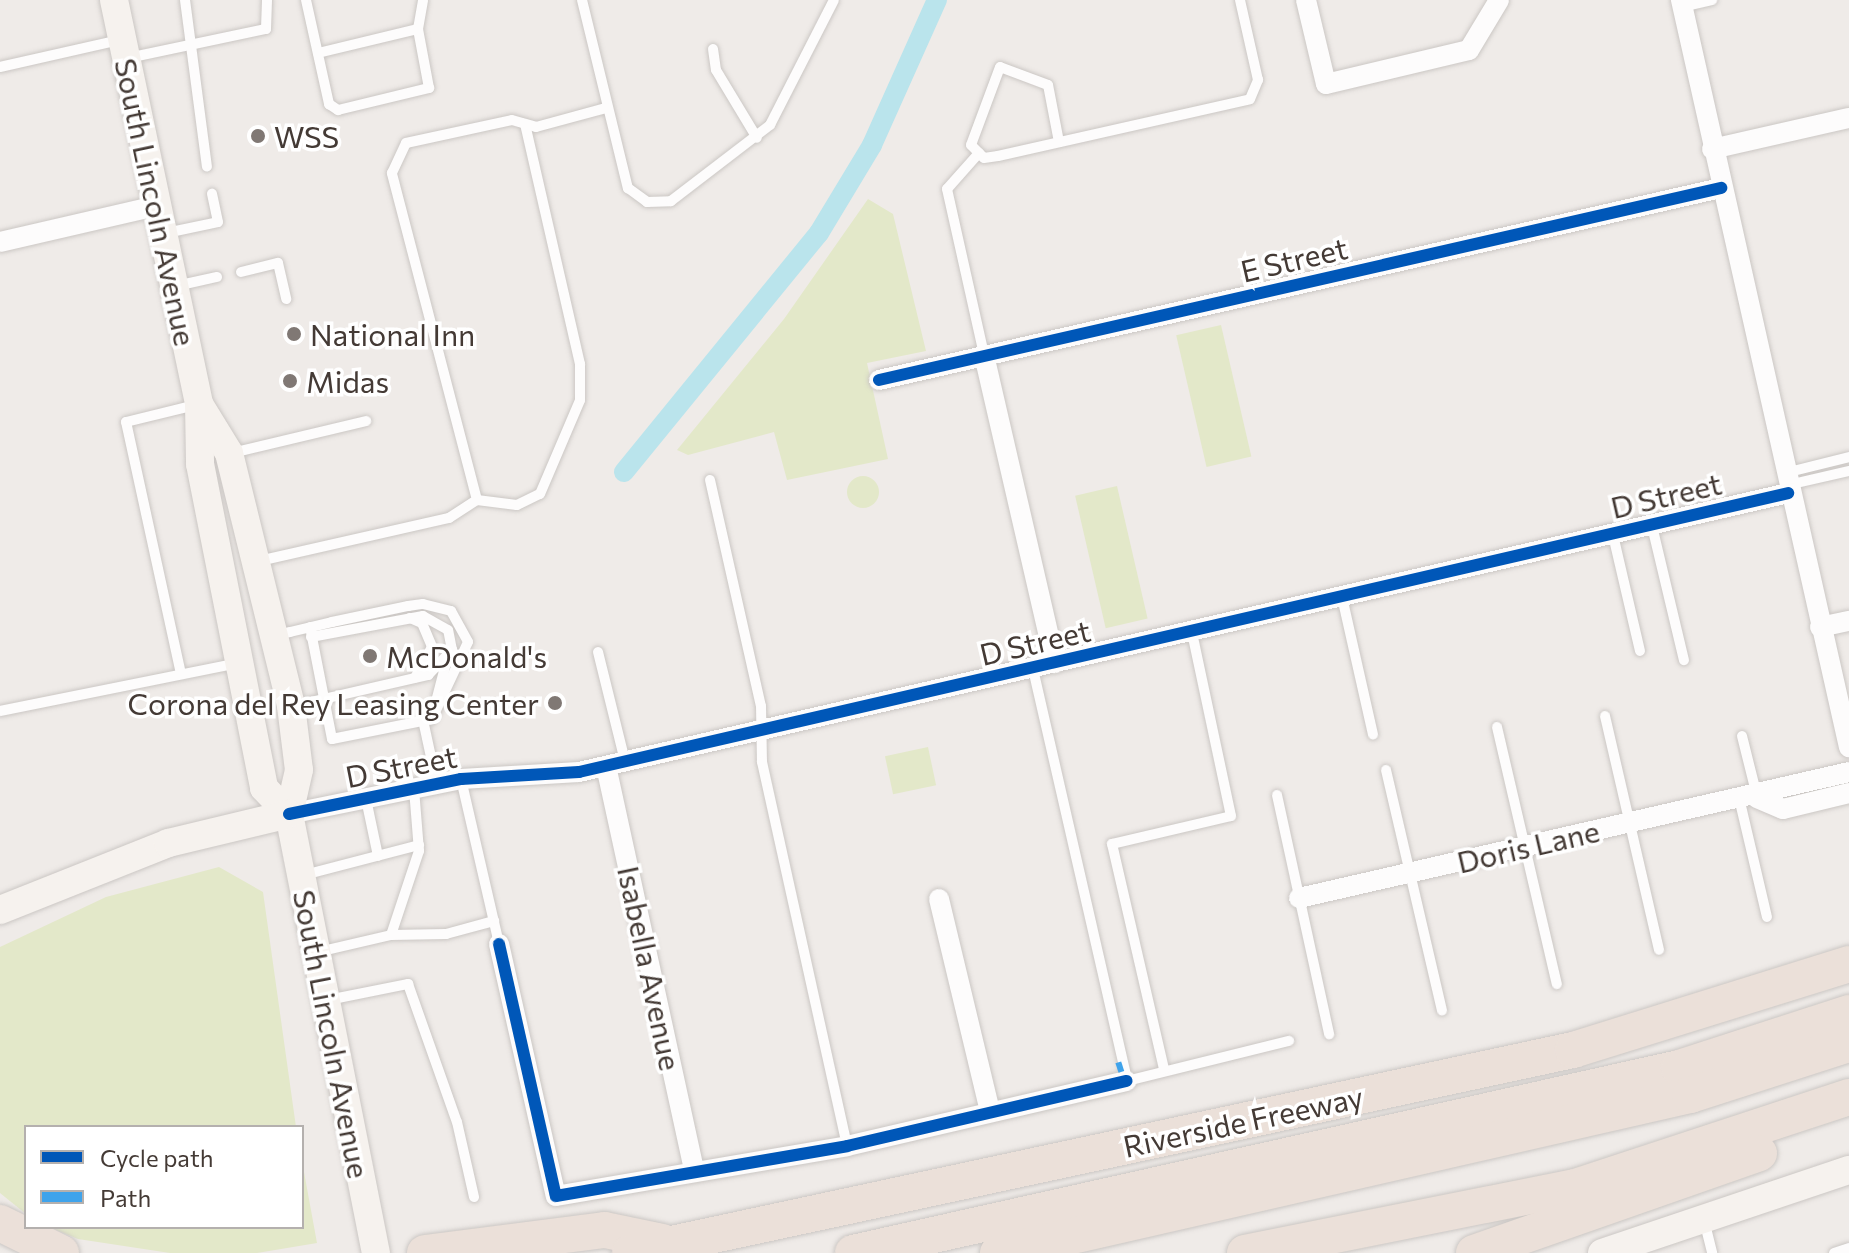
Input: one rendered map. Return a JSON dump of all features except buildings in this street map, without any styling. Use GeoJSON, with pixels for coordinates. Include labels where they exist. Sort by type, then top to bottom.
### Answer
{"type":"FeatureCollection","features":[{"type":"Feature","properties":{"kind":"highway","name":"Riverside Freeway"},"geometry":{"type":"LineString","coordinates":[[630,1253],[1573,1050],[1849,964]]}},
{"type":"Feature","properties":{"kind":"highway"},"geometry":{"type":"LineString","coordinates":[[853,1253],[1679,1068],[1849,1013]]}},
{"type":"Feature","properties":{"kind":"highway"},"geometry":{"type":"LineString","coordinates":[[998,1253],[1659,1103],[1849,1044]]}},
{"type":"Feature","properties":{"kind":"highway"},"geometry":{"type":"LineString","coordinates":[[1245,1253],[1575,1187],[1849,1097]]}},
{"type":"Feature","properties":{"kind":"highway"},"geometry":{"type":"LineString","coordinates":[[1474,1253],[1849,1117]]}},
{"type":"Feature","properties":{"kind":"highway"},"geometry":{"type":"LineString","coordinates":[[0,1223],[61,1253]]}},
{"type":"Feature","properties":{"kind":"highway"},"geometry":{"type":"LineString","coordinates":[[425,1253],[605,1230],[671,1244]]}},
{"type":"Feature","properties":{"kind":"main road","name":"South Lincoln Avenue"},"geometry":{"type":"LineString","coordinates":[[114,0],[199,404],[200,464],[264,788],[289,814]]}},
{"type":"Feature","properties":{"kind":"main road","name":"South Lincoln Avenue"},"geometry":{"type":"LineString","coordinates":[[199,404],[229,453],[291,706],[299,770],[289,814],[376,1253]]}},
{"type":"Feature","properties":{"kind":"main road"},"geometry":{"type":"LineString","coordinates":[[1,907],[168,843],[289,814]]}},
{"type":"Feature","properties":{"kind":"main road"},"geometry":{"type":"LineString","coordinates":[[1602,1253],[1849,1170]]}},
{"type":"Feature","properties":{"kind":"street"},"geometry":{"type":"LineString","coordinates":[[1306,0],[1326,84],[1469,50],[1499,0]]}},
{"type":"Feature","properties":{"kind":"street"},"geometry":{"type":"LineString","coordinates":[[1682,4],[1786,484],[1849,747]]}},
{"type":"Feature","properties":{"kind":"street"},"geometry":{"type":"LineString","coordinates":[[1712,149],[1849,118]]}},
{"type":"Feature","properties":{"kind":"street","name":"E Street"},"geometry":{"type":"LineString","coordinates":[[879,380],[1721,188]]}},
{"type":"Feature","properties":{"kind":"street"},"geometry":{"type":"LineString","coordinates":[[0,242],[159,220]]}},
{"type":"Feature","properties":{"kind":"street"},"geometry":{"type":"LineString","coordinates":[[984,355],[1055,663]]}},
{"type":"Feature","properties":{"kind":"street","name":"D Street"},"geometry":{"type":"LineString","coordinates":[[289,814],[461,779],[615,764],[1652,526],[1786,484]]}},
{"type":"Feature","properties":{"kind":"street"},"geometry":{"type":"LineString","coordinates":[[1820,627],[1849,621]]}},
{"type":"Feature","properties":{"kind":"street","name":"Isabella Avenue"},"geometry":{"type":"LineString","coordinates":[[615,764],[694,1170]]}},
{"type":"Feature","properties":{"kind":"street","name":"Doris Lane"},"geometry":{"type":"LineString","coordinates":[[1299,898],[1630,823],[1748,800],[1849,772]]}},
{"type":"Feature","properties":{"kind":"street","name":"Doris Lane"},"geometry":{"type":"LineString","coordinates":[[1748,800],[1783,809],[1849,793]]}},
{"type":"Feature","properties":{"kind":"street"},"geometry":{"type":"LineString","coordinates":[[939,899],[990,1112]]}},
{"type":"Feature","properties":{"kind":"street"},"geometry":{"type":"LineString","coordinates":[[499,944],[556,1196],[847,1146],[1127,1081]]}},
{"type":"Feature","properties":{"kind":"lane"},"geometry":{"type":"LineString","coordinates":[[185,0],[195,44],[188,69],[207,167]]}},
{"type":"Feature","properties":{"kind":"lane"},"geometry":{"type":"LineString","coordinates":[[0,67],[124,49],[195,44],[266,29],[267,0]]}},
{"type":"Feature","properties":{"kind":"lane"},"geometry":{"type":"LineString","coordinates":[[306,0],[332,109],[424,91],[431,82],[418,29],[423,0]]}},
{"type":"Feature","properties":{"kind":"lane"},"geometry":{"type":"LineString","coordinates":[[582,0],[628,188],[647,202],[671,201],[757,138],[789,99],[834,0]]}},
{"type":"Feature","properties":{"kind":"lane"},"geometry":{"type":"LineString","coordinates":[[1059,142],[1048,85],[1000,67],[971,145],[984,158],[1059,142],[1250,99],[1258,80],[1240,0]]}},
{"type":"Feature","properties":{"kind":"lane"},"geometry":{"type":"LineString","coordinates":[[1682,4],[1712,0]]}},
{"type":"Feature","properties":{"kind":"lane"},"geometry":{"type":"LineString","coordinates":[[318,53],[418,29]]}},
{"type":"Feature","properties":{"kind":"lane"},"geometry":{"type":"LineString","coordinates":[[713,49],[716,70],[757,138]]}},
{"type":"Feature","properties":{"kind":"lane"},"geometry":{"type":"LineString","coordinates":[[477,500],[392,173],[406,143],[606,108]]}},
{"type":"Feature","properties":{"kind":"lane"},"geometry":{"type":"LineString","coordinates":[[256,561],[449,518],[477,500],[517,505],[540,494],[580,400],[580,364],[525,124]]}},
{"type":"Feature","properties":{"kind":"lane"},"geometry":{"type":"LineString","coordinates":[[979,153],[947,189],[984,355]]}},
{"type":"Feature","properties":{"kind":"lane"},"geometry":{"type":"LineString","coordinates":[[159,220],[218,222],[212,194]]}},
{"type":"Feature","properties":{"kind":"lane"},"geometry":{"type":"LineString","coordinates":[[241,272],[278,263],[286,299]]}},
{"type":"Feature","properties":{"kind":"lane"},"geometry":{"type":"LineString","coordinates":[[174,287],[217,277]]}},
{"type":"Feature","properties":{"kind":"lane"},"geometry":{"type":"LineString","coordinates":[[181,674],[126,422],[199,404]]}},
{"type":"Feature","properties":{"kind":"lane"},"geometry":{"type":"LineString","coordinates":[[229,453],[366,421]]}},
{"type":"Feature","properties":{"kind":"lane"},"geometry":{"type":"LineString","coordinates":[[1786,484],[1849,457]]}},
{"type":"Feature","properties":{"kind":"lane"},"geometry":{"type":"LineString","coordinates":[[1786,484],[1849,471]]}},
{"type":"Feature","properties":{"kind":"lane"},"geometry":{"type":"LineString","coordinates":[[710,480],[762,731],[762,762],[847,1146]]}},
{"type":"Feature","properties":{"kind":"lane"},"geometry":{"type":"LineString","coordinates":[[1652,526],[1684,660]]}},
{"type":"Feature","properties":{"kind":"lane"},"geometry":{"type":"LineString","coordinates":[[1613,535],[1640,651]]}},
{"type":"Feature","properties":{"kind":"lane"},"geometry":{"type":"LineString","coordinates":[[1342,597],[1373,735]]}},
{"type":"Feature","properties":{"kind":"lane"},"geometry":{"type":"LineString","coordinates":[[310,632],[423,604],[451,611],[468,642],[428,720]]}},
{"type":"Feature","properties":{"kind":"lane"},"geometry":{"type":"LineString","coordinates":[[274,636],[406,616],[423,616],[448,630],[447,660],[428,720],[437,785]]}},
{"type":"Feature","properties":{"kind":"lane"},"geometry":{"type":"LineString","coordinates":[[406,616],[422,623],[432,647],[414,679]]}},
{"type":"Feature","properties":{"kind":"lane"},"geometry":{"type":"LineString","coordinates":[[310,632],[332,739],[428,720]]}},
{"type":"Feature","properties":{"kind":"lane"},"geometry":{"type":"LineString","coordinates":[[1164,1069],[1112,844],[1231,816],[1192,632]]}},
{"type":"Feature","properties":{"kind":"lane"},"geometry":{"type":"LineString","coordinates":[[598,652],[615,764]]}},
{"type":"Feature","properties":{"kind":"lane"},"geometry":{"type":"LineString","coordinates":[[291,706],[414,679],[447,660]]}},
{"type":"Feature","properties":{"kind":"lane"},"geometry":{"type":"LineString","coordinates":[[0,711],[241,663]]}},
{"type":"Feature","properties":{"kind":"lane"},"geometry":{"type":"LineString","coordinates":[[1033,669],[1127,1081],[1164,1069],[1289,1041]]}},
{"type":"Feature","properties":{"kind":"lane"},"geometry":{"type":"LineString","coordinates":[[1605,716],[1659,950]]}},
{"type":"Feature","properties":{"kind":"lane"},"geometry":{"type":"LineString","coordinates":[[1497,727],[1557,984]]}},
{"type":"Feature","properties":{"kind":"lane"},"geometry":{"type":"LineString","coordinates":[[1742,736],[1748,800],[1767,917]]}},
{"type":"Feature","properties":{"kind":"lane"},"geometry":{"type":"LineString","coordinates":[[1386,770],[1442,1011]]}},
{"type":"Feature","properties":{"kind":"lane"},"geometry":{"type":"LineString","coordinates":[[461,779],[499,944]]}},
{"type":"Feature","properties":{"kind":"lane"},"geometry":{"type":"LineString","coordinates":[[391,935],[419,845],[414,789]]}},
{"type":"Feature","properties":{"kind":"lane"},"geometry":{"type":"LineString","coordinates":[[1277,795],[1329,1034]]}},
{"type":"Feature","properties":{"kind":"lane"},"geometry":{"type":"LineString","coordinates":[[366,799],[378,856]]}},
{"type":"Feature","properties":{"kind":"lane"},"geometry":{"type":"LineString","coordinates":[[302,875],[419,845]]}},
{"type":"Feature","properties":{"kind":"lane"},"geometry":{"type":"LineString","coordinates":[[318,952],[391,935],[446,934],[494,921]]}},
{"type":"Feature","properties":{"kind":"lane"},"geometry":{"type":"LineString","coordinates":[[328,1000],[408,984],[457,1122],[474,1197]]}},
{"type":"Feature","properties":{"kind":"lane"},"geometry":{"type":"LineString","coordinates":[[1703,1219],[1712,1253]]}},
{"type":"Feature","properties":{"kind":"lane"},"geometry":{"type":"LineString","coordinates":[[1834,1253],[1849,1248]]}},
{"type":"Feature","properties":{"kind":"green space"},"geometry":{"type":"Polygon","coordinates":[[[868,199],[893,214],[926,351],[867,363],[888,459],[787,480],[774,432],[688,455],[677,450],[784,319],[868,199]]]}},
{"type":"Feature","properties":{"kind":"green space"},"geometry":{"type":"Polygon","coordinates":[[[1221,325],[1251,457],[1207,467],[1176,335],[1221,325]]]}},
{"type":"Feature","properties":{"kind":"green space"},"geometry":{"type":"Polygon","coordinates":[[[863,476],[875,480],[879,492],[875,504],[863,508],[851,504],[847,492],[851,480],[863,476]]]}},
{"type":"Feature","properties":{"kind":"green space"},"geometry":{"type":"Polygon","coordinates":[[[1117,486],[1148,619],[1106,628],[1075,496],[1117,486]]]}},
{"type":"Feature","properties":{"kind":"green space"},"geometry":{"type":"Polygon","coordinates":[[[928,747],[936,785],[893,794],[885,756],[928,747]]]}},
{"type":"Feature","properties":{"kind":"green space"},"geometry":{"type":"Polygon","coordinates":[[[219,867],[263,892],[296,1125],[24,1125],[24,1212],[0,1193],[0,947],[106,897],[219,867]]]}},
{"type":"Feature","properties":{"kind":"green space"},"geometry":{"type":"Polygon","coordinates":[[[304,1172],[317,1243],[257,1253],[170,1253],[78,1239],[54,1229],[304,1229],[304,1172]]]}},
{"type":"Feature","properties":{"kind":"waterway"},"geometry":{"type":"LineString","coordinates":[[624,472],[819,233],[872,145],[937,0]]}},
{"type":"Feature","properties":{"kind":"marked path"},"geometry":{"type":"LineString","coordinates":[[1117,1068],[1123,1066]]}},
{"type":"Feature","properties":{"kind":"cycle path"},"geometry":{"type":"LineString","coordinates":[[879,380],[1721,188]]}},
{"type":"Feature","properties":{"kind":"cycle path"},"geometry":{"type":"LineString","coordinates":[[289,814],[461,779],[579,772],[1788,493]]}},
{"type":"Feature","properties":{"kind":"cycle path"},"geometry":{"type":"LineString","coordinates":[[499,944],[556,1196],[847,1146],[1127,1081]]}},
{"type":"Feature","properties":{"kind":"place","name":"WSS"},"geometry":{"type":"Point","coordinates":[258,136]}},
{"type":"Feature","properties":{"kind":"place","name":"National Inn"},"geometry":{"type":"Point","coordinates":[294,334]}},
{"type":"Feature","properties":{"kind":"place","name":"Midas"},"geometry":{"type":"Point","coordinates":[290,381]}},
{"type":"Feature","properties":{"kind":"place","name":"McDonald's"},"geometry":{"type":"Point","coordinates":[370,656]}},
{"type":"Feature","properties":{"kind":"place","name":"Corona del Rey Leasing Center"},"geometry":{"type":"Point","coordinates":[555,703]}}]}
